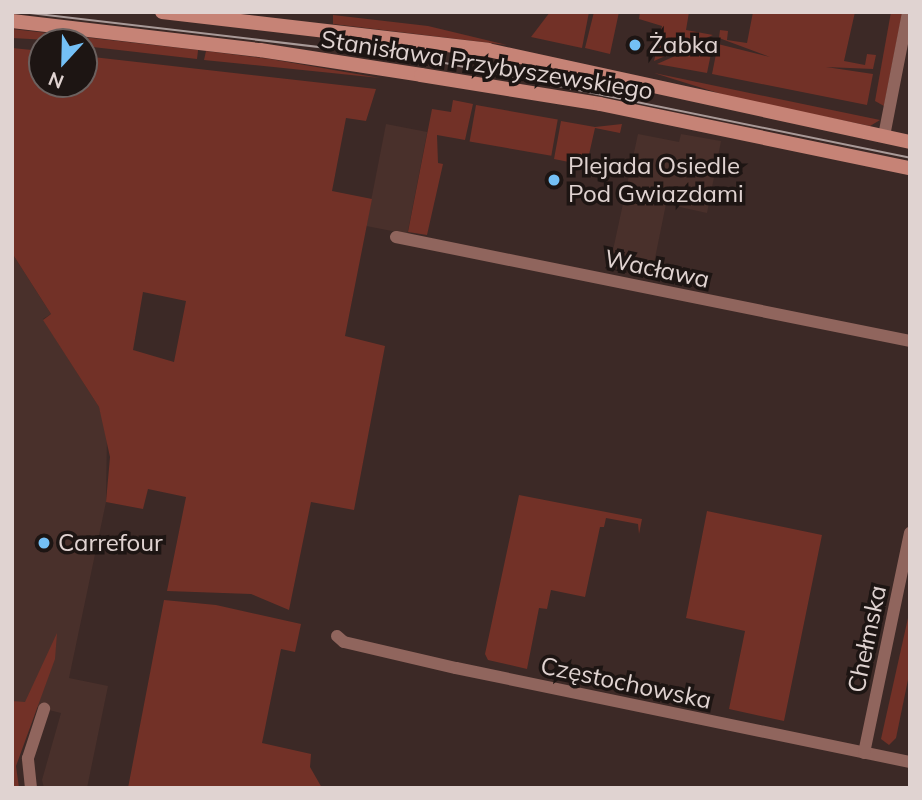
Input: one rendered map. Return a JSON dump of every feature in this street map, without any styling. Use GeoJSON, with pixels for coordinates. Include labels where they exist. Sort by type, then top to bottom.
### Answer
{"type":"FeatureCollection","features":[{"type":"Feature","properties":{"kind":"main road","name":"Stanisława Przybyszewskiego"},"geometry":{"type":"LineString","coordinates":[[162,12],[488,50],[910,142]]}},
{"type":"Feature","properties":{"kind":"main road","name":"Stanisława Przybyszewskiego"},"geometry":{"type":"LineString","coordinates":[[12,21],[248,48],[421,75],[621,108],[910,168]]}},
{"type":"Feature","properties":{"kind":"street"},"geometry":{"type":"LineString","coordinates":[[884,136],[908,12]]}},
{"type":"Feature","properties":{"kind":"street","name":"Wacława"},"geometry":{"type":"LineString","coordinates":[[396,237],[910,341]]}},
{"type":"Feature","properties":{"kind":"street","name":"Chełmska"},"geometry":{"type":"LineString","coordinates":[[864,753],[910,533]]}},
{"type":"Feature","properties":{"kind":"street","name":"Częstochowska"},"geometry":{"type":"LineString","coordinates":[[337,636],[344,642],[456,668],[910,762]]}},
{"type":"Feature","properties":{"kind":"street"},"geometry":{"type":"LineString","coordinates":[[32,788],[28,758],[44,709]]}},
{"type":"Feature","properties":{"kind":"shaded area"},"geometry":{"type":"Polygon","coordinates":[[[550,12],[589,12],[582,48],[531,37],[550,12]]]}},
{"type":"Feature","properties":{"kind":"shaded area"},"geometry":{"type":"Polygon","coordinates":[[[594,12],[619,12],[610,54],[585,48],[594,12]]]}},
{"type":"Feature","properties":{"kind":"shaded area"},"geometry":{"type":"Polygon","coordinates":[[[640,12],[689,12],[686,30],[713,35],[654,61],[662,26],[639,19],[640,12]]]}},
{"type":"Feature","properties":{"kind":"shaded area"},"geometry":{"type":"Polygon","coordinates":[[[753,12],[855,12],[844,61],[865,65],[867,54],[876,55],[873,69],[826,67],[873,74],[867,105],[712,74],[718,44],[770,57],[719,38],[720,30],[728,31],[727,40],[747,43],[753,12]]]}},
{"type":"Feature","properties":{"kind":"shaded area"},"geometry":{"type":"Polygon","coordinates":[[[891,12],[902,14],[884,106],[875,101],[891,12]]]}},
{"type":"Feature","properties":{"kind":"shaded area"},"geometry":{"type":"Polygon","coordinates":[[[333,15],[428,26],[507,45],[333,24],[333,15]]]}},
{"type":"Feature","properties":{"kind":"shaded area"},"geometry":{"type":"Polygon","coordinates":[[[12,29],[28,31],[28,39],[12,38],[12,29]]]}},
{"type":"Feature","properties":{"kind":"shaded area"},"geometry":{"type":"Polygon","coordinates":[[[98,39],[198,50],[197,59],[98,48],[98,39]]]}},
{"type":"Feature","properties":{"kind":"shaded area"},"geometry":{"type":"Polygon","coordinates":[[[714,39],[707,73],[657,64],[709,41],[714,39]]]}},
{"type":"Feature","properties":{"kind":"shaded area"},"geometry":{"type":"Polygon","coordinates":[[[12,48],[28,50],[28,98],[98,98],[98,58],[376,89],[366,121],[346,118],[332,191],[372,199],[345,336],[385,346],[354,510],[311,502],[289,610],[251,594],[167,591],[186,497],[148,489],[143,509],[106,502],[110,457],[99,407],[43,320],[51,314],[12,253],[12,48]],[[143,292],[133,350],[174,362],[186,301],[143,292]]]}},
{"type":"Feature","properties":{"kind":"shaded area"},"geometry":{"type":"Polygon","coordinates":[[[206,51],[270,59],[380,78],[204,60],[206,51]]]}},
{"type":"Feature","properties":{"kind":"shaded area"},"geometry":{"type":"Polygon","coordinates":[[[654,73],[880,120],[870,126],[734,98],[654,73]]]}},
{"type":"Feature","properties":{"kind":"shaded area"},"geometry":{"type":"Polygon","coordinates":[[[453,100],[473,104],[465,140],[437,135],[438,163],[443,164],[427,235],[408,232],[432,109],[451,112],[453,100]]]}},
{"type":"Feature","properties":{"kind":"shaded area"},"geometry":{"type":"Polygon","coordinates":[[[476,105],[558,119],[551,156],[470,141],[476,105]]]}},
{"type":"Feature","properties":{"kind":"shaded area"},"geometry":{"type":"Polygon","coordinates":[[[561,121],[595,127],[622,124],[620,133],[595,128],[588,159],[580,157],[574,163],[554,159],[561,121]]]}},
{"type":"Feature","properties":{"kind":"shaded area"},"geometry":{"type":"Polygon","coordinates":[[[386,124],[427,132],[407,234],[366,226],[386,124]]]}},
{"type":"Feature","properties":{"kind":"shaded area"},"geometry":{"type":"Polygon","coordinates":[[[638,134],[679,142],[681,134],[721,141],[707,213],[666,204],[652,273],[610,264],[638,134]]]}},
{"type":"Feature","properties":{"kind":"shaded area"},"geometry":{"type":"Polygon","coordinates":[[[12,253],[51,314],[43,319],[99,407],[107,433],[106,502],[69,678],[108,686],[87,788],[44,788],[42,780],[61,713],[12,701],[12,253]]]}},
{"type":"Feature","properties":{"kind":"shaded area"},"geometry":{"type":"Polygon","coordinates":[[[519,495],[642,519],[639,534],[638,524],[606,518],[604,527],[600,527],[585,597],[551,590],[547,609],[539,608],[527,669],[488,660],[485,654],[519,495]]]}},
{"type":"Feature","properties":{"kind":"shaded area"},"geometry":{"type":"Polygon","coordinates":[[[707,511],[822,535],[784,721],[729,709],[745,631],[686,618],[707,511]]]}},
{"type":"Feature","properties":{"kind":"shaded area"},"geometry":{"type":"Polygon","coordinates":[[[164,600],[216,605],[301,624],[295,652],[281,649],[262,743],[311,754],[310,767],[322,788],[128,788],[164,600]]]}},
{"type":"Feature","properties":{"kind":"shaded area"},"geometry":{"type":"Polygon","coordinates":[[[910,609],[910,670],[896,738],[889,745],[881,739],[910,609]]]}},
{"type":"Feature","properties":{"kind":"shaded area"},"geometry":{"type":"Polygon","coordinates":[[[57,633],[55,659],[16,766],[19,788],[12,788],[12,701],[25,702],[57,633]]]}},
{"type":"Feature","properties":{"kind":"tram line"},"geometry":{"type":"LineString","coordinates":[[21,12],[435,61],[910,158]]}},
{"type":"Feature","properties":{"kind":"place","name":"Żabka"},"geometry":{"type":"Point","coordinates":[635,45]}},
{"type":"Feature","properties":{"kind":"place","name":"Plejada Osiedle Pod Gwiazdami"},"geometry":{"type":"Point","coordinates":[554,180]}},
{"type":"Feature","properties":{"kind":"place","name":"Carrefour"},"geometry":{"type":"Point","coordinates":[44,543]}}]}
